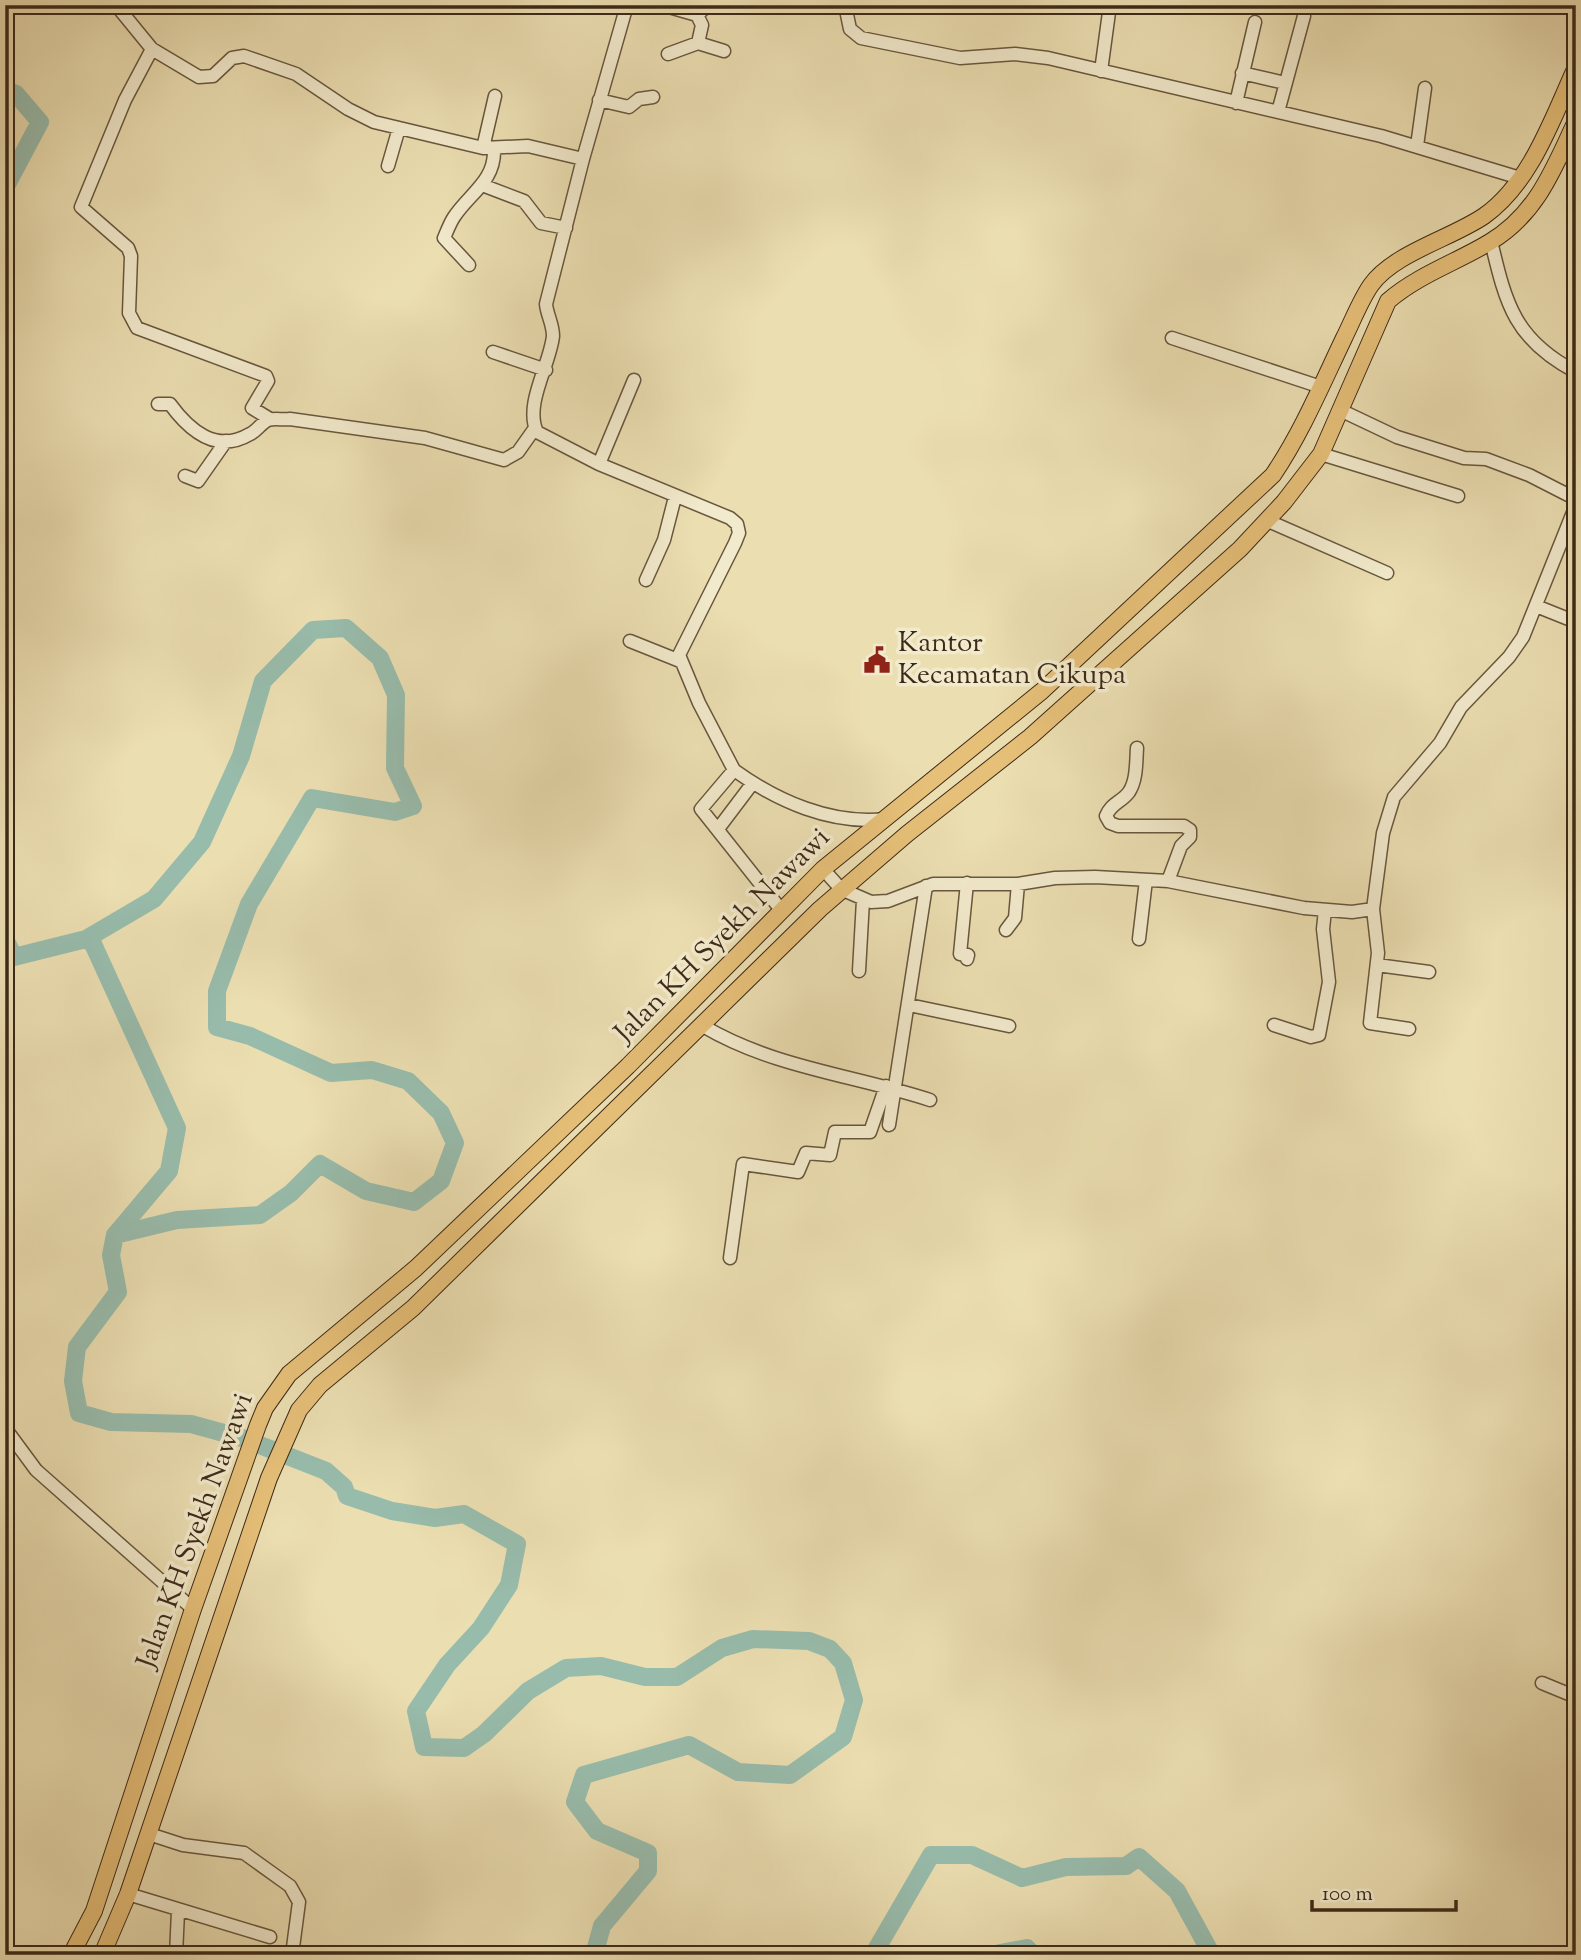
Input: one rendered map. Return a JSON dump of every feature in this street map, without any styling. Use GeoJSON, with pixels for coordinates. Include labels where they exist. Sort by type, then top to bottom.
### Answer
{"type":"FeatureCollection","features":[{"type":"Feature","properties":{"kind":"main road","name":"Jalan KH Syekh Nawawi"},"geometry":{"type":"LineString","coordinates":[[71,1955],[94,1911],[193,1609],[246,1466],[258,1425],[265,1408],[289,1374],[416,1268],[628,1066],[823,869],[1042,691],[1273,475],[1321,387],[1372,284],[1396,265],[1484,216],[1504,199],[1520,178],[1576,67]]}},
{"type":"Feature","properties":{"kind":"main road","name":"Jalan KH Syekh Nawawi"},"geometry":{"type":"LineString","coordinates":[[102,1955],[128,1894],[269,1478],[299,1409],[320,1385],[413,1307],[703,1026],[775,949],[841,889],[1030,737],[1240,549],[1321,454],[1388,301],[1410,284],[1491,241],[1514,225],[1534,204],[1576,121]]}},
{"type":"Feature","properties":{"kind":"street"},"geometry":{"type":"LineString","coordinates":[[116,5],[152,49],[180,68],[206,78],[237,56],[260,60],[296,74],[357,114],[399,128],[488,149],[528,146],[583,159]]}},
{"type":"Feature","properties":{"kind":"street"},"geometry":{"type":"LineString","coordinates":[[627,5],[583,159],[546,304],[553,326],[534,409],[535,428],[537,432],[599,464],[730,518],[737,524],[739,533],[706,604],[681,646],[680,662],[722,753],[734,770],[752,784],[798,806],[834,818],[861,822],[885,819]]}},
{"type":"Feature","properties":{"kind":"street"},"geometry":{"type":"LineString","coordinates":[[662,5],[702,11],[698,43]]}},
{"type":"Feature","properties":{"kind":"street"},"geometry":{"type":"LineString","coordinates":[[845,5],[849,29],[861,38],[960,58],[1015,54],[1101,71],[1417,146],[1520,178]]}},
{"type":"Feature","properties":{"kind":"street"},"geometry":{"type":"LineString","coordinates":[[1101,71],[1110,5]]}},
{"type":"Feature","properties":{"kind":"street"},"geometry":{"type":"LineString","coordinates":[[1279,112],[1304,16],[1302,5]]}},
{"type":"Feature","properties":{"kind":"street"},"geometry":{"type":"LineString","coordinates":[[1236,103],[1255,22]]}},
{"type":"Feature","properties":{"kind":"street"},"geometry":{"type":"LineString","coordinates":[[668,54],[698,43],[724,51]]}},
{"type":"Feature","properties":{"kind":"street"},"geometry":{"type":"LineString","coordinates":[[152,49],[125,100],[81,207],[128,247],[131,256],[130,313],[137,328],[266,376],[268,381],[252,407],[270,419],[290,419],[412,436],[504,460],[518,452],[535,428]]}},
{"type":"Feature","properties":{"kind":"street"},"geometry":{"type":"LineString","coordinates":[[1242,73],[1285,83]]}},
{"type":"Feature","properties":{"kind":"street"},"geometry":{"type":"LineString","coordinates":[[1417,146],[1425,88]]}},
{"type":"Feature","properties":{"kind":"street"},"geometry":{"type":"LineString","coordinates":[[469,265],[444,238],[454,217],[482,185],[493,164],[488,149],[495,96]]}},
{"type":"Feature","properties":{"kind":"street"},"geometry":{"type":"LineString","coordinates":[[599,100],[629,107],[639,99],[653,97]]}},
{"type":"Feature","properties":{"kind":"street"},"geometry":{"type":"LineString","coordinates":[[388,166],[399,128]]}},
{"type":"Feature","properties":{"kind":"street"},"geometry":{"type":"LineString","coordinates":[[482,185],[524,201],[541,223],[566,228]]}},
{"type":"Feature","properties":{"kind":"street"},"geometry":{"type":"LineString","coordinates":[[1491,241],[1499,276],[1523,333],[1551,359],[1576,372]]}},
{"type":"Feature","properties":{"kind":"street"},"geometry":{"type":"LineString","coordinates":[[1171,338],[1321,387]]}},
{"type":"Feature","properties":{"kind":"street"},"geometry":{"type":"LineString","coordinates":[[493,352],[545,370]]}},
{"type":"Feature","properties":{"kind":"street"},"geometry":{"type":"LineString","coordinates":[[599,464],[634,380]]}},
{"type":"Feature","properties":{"kind":"street"},"geometry":{"type":"LineString","coordinates":[[158,404],[170,404],[185,425],[196,433],[226,442],[251,434],[270,419]]}},
{"type":"Feature","properties":{"kind":"street"},"geometry":{"type":"LineString","coordinates":[[1340,410],[1397,437],[1464,458],[1486,459],[1528,475],[1576,499]]}},
{"type":"Feature","properties":{"kind":"street"},"geometry":{"type":"LineString","coordinates":[[185,476],[198,481],[226,442]]}},
{"type":"Feature","properties":{"kind":"street"},"geometry":{"type":"LineString","coordinates":[[1321,454],[1458,496]]}},
{"type":"Feature","properties":{"kind":"street"},"geometry":{"type":"LineString","coordinates":[[646,580],[664,540],[675,497]]}},
{"type":"Feature","properties":{"kind":"street"},"geometry":{"type":"LineString","coordinates":[[1409,1029],[1370,1023],[1377,965],[1373,909],[1383,833],[1394,797],[1440,743],[1461,707],[1509,657],[1522,637],[1571,531],[1576,505]]}},
{"type":"Feature","properties":{"kind":"street"},"geometry":{"type":"LineString","coordinates":[[1266,520],[1387,573]]}},
{"type":"Feature","properties":{"kind":"street"},"geometry":{"type":"LineString","coordinates":[[1536,606],[1576,622]]}},
{"type":"Feature","properties":{"kind":"street"},"geometry":{"type":"LineString","coordinates":[[630,641],[680,662]]}},
{"type":"Feature","properties":{"kind":"street"},"geometry":{"type":"LineString","coordinates":[[1138,748],[1135,780],[1130,791],[1115,803],[1107,816],[1110,823],[1118,826],[1184,826],[1190,830],[1190,837],[1181,846],[1168,881]]}},
{"type":"Feature","properties":{"kind":"street"},"geometry":{"type":"LineString","coordinates":[[734,770],[701,809],[782,911]]}},
{"type":"Feature","properties":{"kind":"street"},"geometry":{"type":"LineString","coordinates":[[718,829],[752,784]]}},
{"type":"Feature","properties":{"kind":"street"},"geometry":{"type":"LineString","coordinates":[[823,869],[841,889],[863,900],[888,901],[926,886],[967,883],[1018,884],[1055,878],[1168,881],[1325,910],[1352,912],[1373,909]]}},
{"type":"Feature","properties":{"kind":"street"},"geometry":{"type":"LineString","coordinates":[[1139,939],[1146,880]]}},
{"type":"Feature","properties":{"kind":"street"},"geometry":{"type":"LineString","coordinates":[[967,883],[960,954],[968,955],[967,959]]}},
{"type":"Feature","properties":{"kind":"street"},"geometry":{"type":"LineString","coordinates":[[1006,930],[1015,918],[1018,884]]}},
{"type":"Feature","properties":{"kind":"street"},"geometry":{"type":"LineString","coordinates":[[730,1258],[743,1164],[798,1172],[806,1153],[830,1155],[835,1132],[870,1132],[890,1087],[909,1005],[926,886]]}},
{"type":"Feature","properties":{"kind":"street"},"geometry":{"type":"LineString","coordinates":[[859,971],[863,900]]}},
{"type":"Feature","properties":{"kind":"street"},"geometry":{"type":"LineString","coordinates":[[1274,1026],[1311,1037],[1318,1035],[1329,982],[1323,929],[1325,910]]}},
{"type":"Feature","properties":{"kind":"street"},"geometry":{"type":"LineString","coordinates":[[1377,965],[1429,972]]}},
{"type":"Feature","properties":{"kind":"street"},"geometry":{"type":"LineString","coordinates":[[909,1005],[1009,1026]]}},
{"type":"Feature","properties":{"kind":"street"},"geometry":{"type":"LineString","coordinates":[[703,1026],[744,1048],[776,1059],[820,1073],[890,1087],[930,1100]]}},
{"type":"Feature","properties":{"kind":"street"},"geometry":{"type":"LineString","coordinates":[[889,1125],[890,1087]]}},
{"type":"Feature","properties":{"kind":"street"},"geometry":{"type":"LineString","coordinates":[[5,1428],[36,1470],[193,1609]]}},
{"type":"Feature","properties":{"kind":"street"},"geometry":{"type":"LineString","coordinates":[[1542,1683],[1576,1697]]}},
{"type":"Feature","properties":{"kind":"street"},"geometry":{"type":"LineString","coordinates":[[149,1834],[183,1845],[244,1853],[290,1886],[299,1902],[292,1955]]}},
{"type":"Feature","properties":{"kind":"street"},"geometry":{"type":"LineString","coordinates":[[128,1894],[270,1937]]}},
{"type":"Feature","properties":{"kind":"street"},"geometry":{"type":"LineString","coordinates":[[176,1955],[178,1911]]}},
{"type":"Feature","properties":{"kind":"waterway"},"geometry":{"type":"LineString","coordinates":[[5,90],[16,94],[40,122],[5,188]]}},
{"type":"Feature","properties":{"kind":"waterway"},"geometry":{"type":"LineString","coordinates":[[5,939],[14,957],[86,939],[154,899],[202,842],[241,756],[263,681],[313,630],[346,628],[380,658],[396,695],[395,768],[413,806],[395,812],[312,798],[249,904],[217,991],[217,1027],[250,1036],[331,1073],[372,1070],[408,1081],[441,1113],[455,1143],[441,1181],[414,1202],[366,1191],[320,1164],[291,1193],[260,1215],[177,1220],[115,1235],[111,1255],[118,1292],[77,1347],[73,1381],[79,1413],[111,1422],[191,1424],[242,1438],[326,1471],[344,1487],[347,1496],[392,1511],[435,1518],[464,1514],[517,1544],[509,1585],[481,1628],[447,1665],[416,1711],[424,1747],[464,1748],[484,1734],[528,1691],[566,1668],[601,1666],[645,1677],[677,1677],[722,1648],[753,1639],[809,1641],[830,1649],[843,1663],[854,1700],[843,1737],[790,1775],[738,1772],[689,1745],[584,1775],[575,1802],[597,1831],[648,1853],[648,1871],[602,1926],[594,1955]]}},
{"type":"Feature","properties":{"kind":"waterway"},"geometry":{"type":"LineString","coordinates":[[86,939],[93,944],[177,1128],[169,1171],[115,1235]]}},
{"type":"Feature","properties":{"kind":"waterway"},"geometry":{"type":"LineString","coordinates":[[873,1955],[931,1855],[972,1855],[1022,1878],[1066,1867],[1126,1866],[1139,1857],[1177,1891],[1212,1955]]}},
{"type":"Feature","properties":{"kind":"waterway"},"geometry":{"type":"LineString","coordinates":[[990,1955],[1027,1948],[1033,1955]]}},
{"type":"Feature","properties":{"kind":"place","name":"Kantor Kecamatan Cikupa"},"geometry":{"type":"Point","coordinates":[877,660]}}]}
